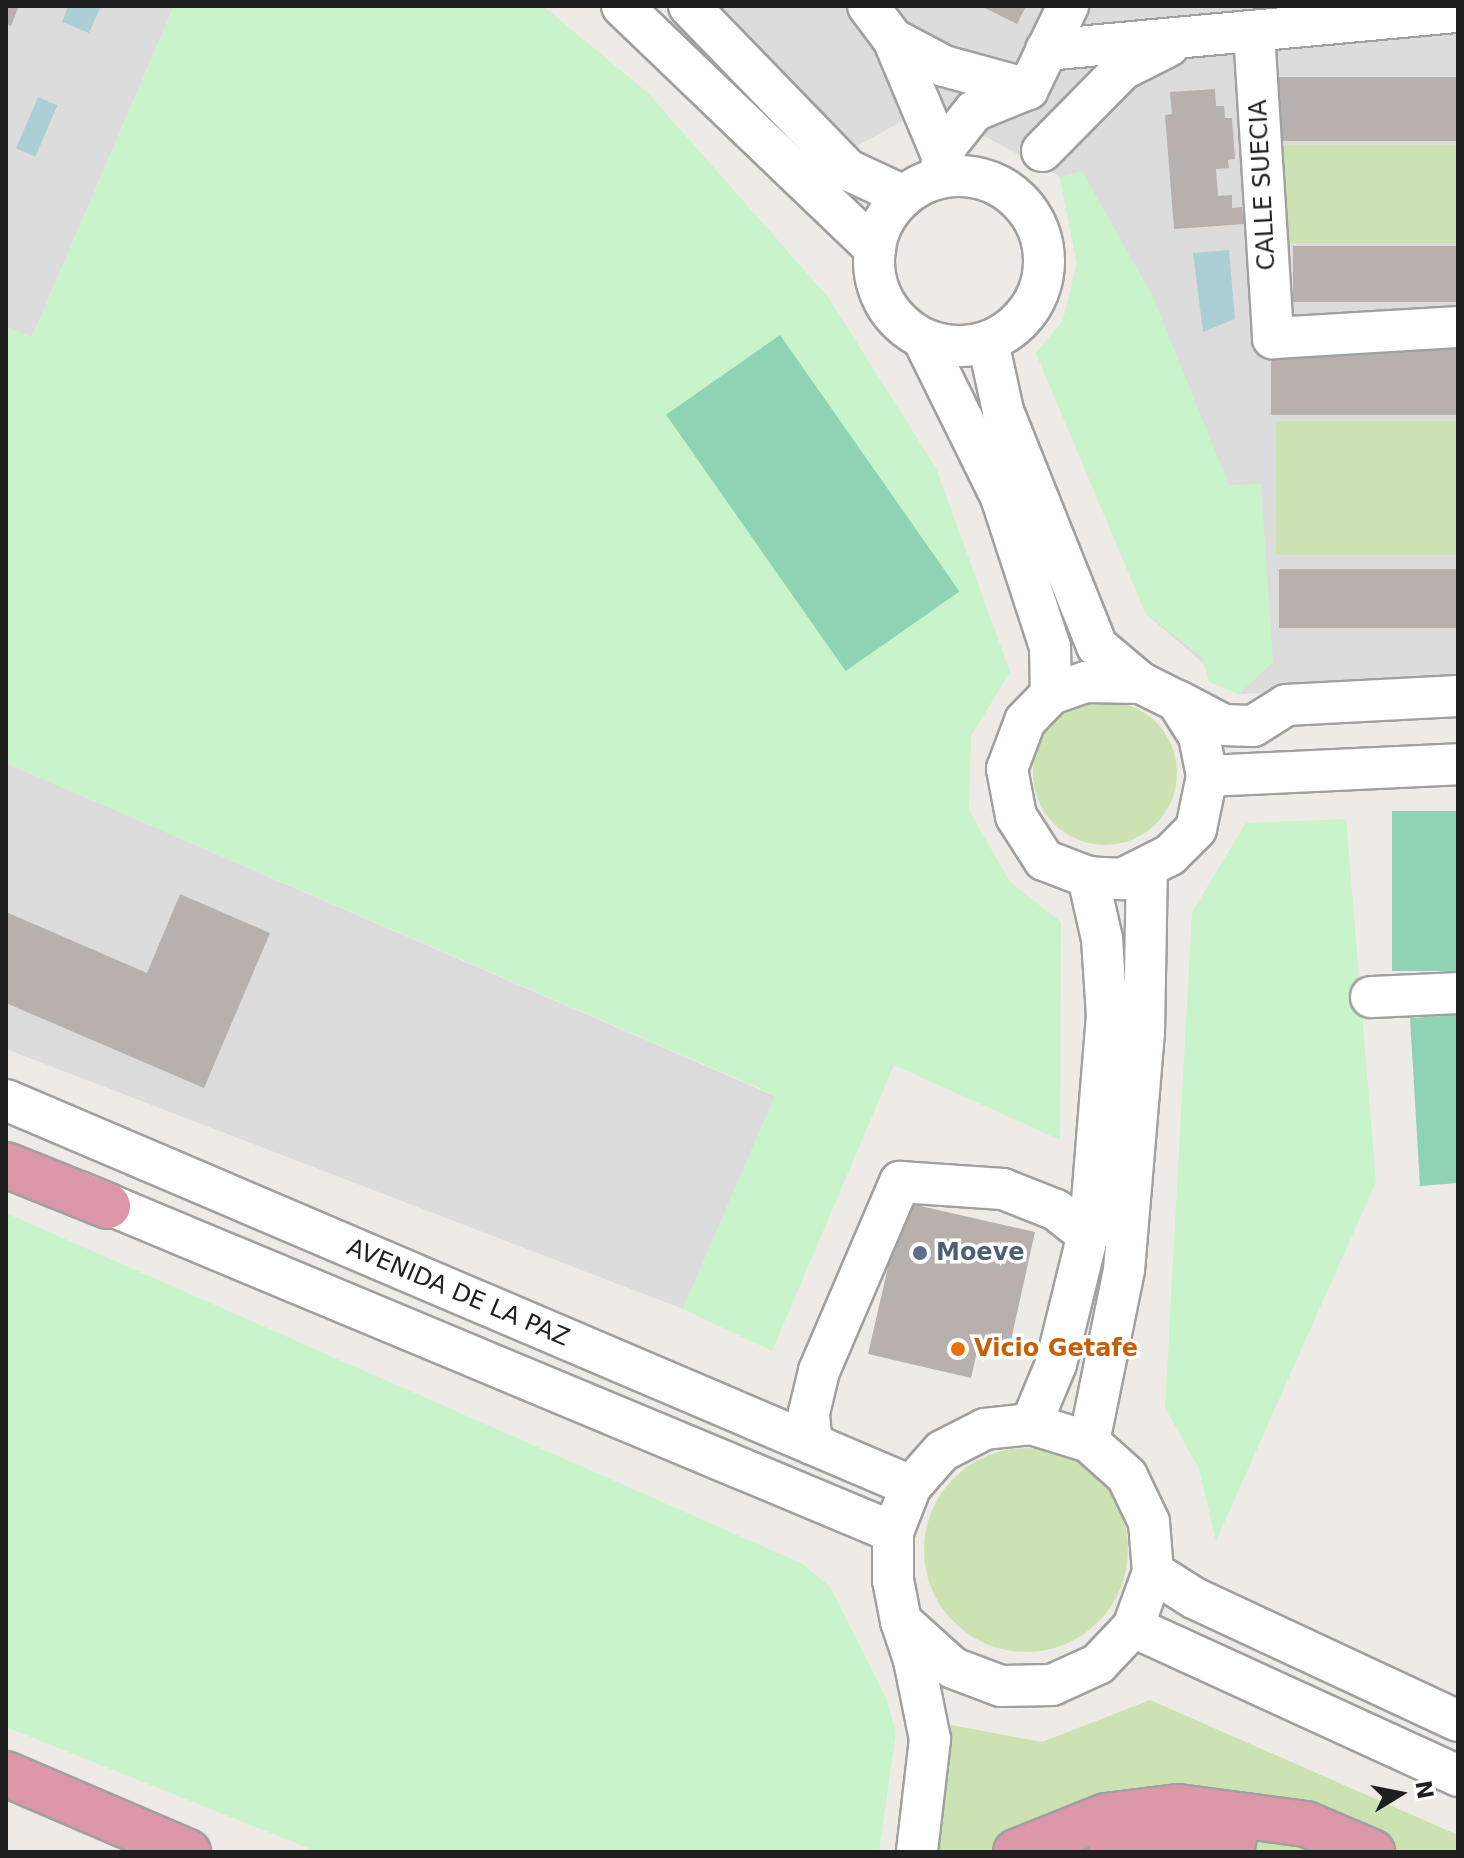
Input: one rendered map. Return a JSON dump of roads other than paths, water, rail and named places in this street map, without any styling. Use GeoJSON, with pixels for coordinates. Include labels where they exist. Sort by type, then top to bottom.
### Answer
{"type":"FeatureCollection","features":[{"type":"Feature","properties":{"kind":"highway"},"geometry":{"type":"LineString","coordinates":[[6,1165],[108,1206]]}},
{"type":"Feature","properties":{"kind":"highway"},"geometry":{"type":"LineString","coordinates":[[6,1774],[188,1852]]}},
{"type":"Feature","properties":{"kind":"highway"},"geometry":{"type":"LineString","coordinates":[[1016,1852],[1106,1816],[1178,1807],[1306,1824],[1372,1852]]}},
{"type":"Feature","properties":{"kind":"highway"},"geometry":{"type":"LineString","coordinates":[[1111,1852],[1197,1834],[1304,1852]]}},
{"type":"Feature","properties":{"kind":"street"},"geometry":{"type":"LineString","coordinates":[[622,6],[875,249]]}},
{"type":"Feature","properties":{"kind":"street"},"geometry":{"type":"LineString","coordinates":[[689,6],[848,170],[996,184],[1026,207],[1044,244],[1042,285],[1021,320],[988,342],[966,347],[923,339]]}},
{"type":"Feature","properties":{"kind":"street"},"geometry":{"type":"LineString","coordinates":[[868,6],[893,39],[929,177]]}},
{"type":"Feature","properties":{"kind":"street"},"geometry":{"type":"LineString","coordinates":[[1037,225],[1042,151],[1028,89],[1068,6]]}},
{"type":"Feature","properties":{"kind":"street"},"geometry":{"type":"LineString","coordinates":[[1046,50],[1254,33],[1309,16],[1458,12]]}},
{"type":"Feature","properties":{"kind":"street","name":"CALLE SUECIA"},"geometry":{"type":"LineString","coordinates":[[1254,33],[1273,338],[1458,327]]}},
{"type":"Feature","properties":{"kind":"street"},"geometry":{"type":"LineString","coordinates":[[893,39],[944,66],[1028,89]]}},
{"type":"Feature","properties":{"kind":"street"},"geometry":{"type":"LineString","coordinates":[[1042,151],[1123,69],[1183,39]]}},
{"type":"Feature","properties":{"kind":"street"},"geometry":{"type":"LineString","coordinates":[[1028,89],[974,111],[929,177],[885,219],[875,249],[885,302],[923,339],[1001,497],[1050,647],[1051,694]]}},
{"type":"Feature","properties":{"kind":"street"},"geometry":{"type":"LineString","coordinates":[[988,342],[1003,411],[1097,646],[1141,683],[1224,725],[1253,726],[1286,705],[1458,696]]}},
{"type":"Feature","properties":{"kind":"street"},"geometry":{"type":"LineString","coordinates":[[1141,683],[1086,682],[1051,694],[1025,721],[1007,769],[1016,816],[1044,860],[1088,877],[1122,879],[1147,868],[1196,829],[1207,776],[1199,736],[1177,701]]}},
{"type":"Feature","properties":{"kind":"street"},"geometry":{"type":"LineString","coordinates":[[1207,776],[1458,764]]}},
{"type":"Feature","properties":{"kind":"street"},"geometry":{"type":"LineString","coordinates":[[1089,1442],[1124,1270],[1144,1034],[1147,868]]}},
{"type":"Feature","properties":{"kind":"street"},"geometry":{"type":"LineString","coordinates":[[1031,1424],[1056,1364],[1088,1235],[1107,1016],[1102,939],[1088,877]]}},
{"type":"Feature","properties":{"kind":"street"},"geometry":{"type":"LineString","coordinates":[[1371,997],[1458,993]]}},
{"type":"Feature","properties":{"kind":"street","name":"AVENIDA DE LA PAZ"},"geometry":{"type":"LineString","coordinates":[[6,1100],[911,1486]]}},
{"type":"Feature","properties":{"kind":"street"},"geometry":{"type":"LineString","coordinates":[[6,1159],[108,1206],[893,1532]]}},
{"type":"Feature","properties":{"kind":"street"},"geometry":{"type":"LineString","coordinates":[[812,1444],[809,1413],[819,1371],[900,1182],[1003,1189],[1056,1210],[1088,1235]]}},
{"type":"Feature","properties":{"kind":"street"},"geometry":{"type":"LineString","coordinates":[[901,1621],[953,1668],[1001,1686],[1052,1685],[1087,1669],[1133,1627],[1153,1572],[1149,1522],[1127,1476],[1089,1442],[1031,1424],[985,1429],[942,1451],[911,1486],[893,1532],[901,1621],[930,1739],[917,1852]]}},
{"type":"Feature","properties":{"kind":"street"},"geometry":{"type":"LineString","coordinates":[[1153,1572],[1194,1598],[1458,1721]]}},
{"type":"Feature","properties":{"kind":"street"},"geometry":{"type":"LineString","coordinates":[[1133,1627],[1458,1776]]}},
{"type":"Feature","properties":{"kind":"water"},"geometry":{"type":"Polygon","coordinates":[[[68,6],[101,6],[89,33],[62,22],[68,6]]]}},
{"type":"Feature","properties":{"kind":"water"},"geometry":{"type":"Polygon","coordinates":[[[38,97],[57,105],[35,157],[16,149],[38,97]]]}},
{"type":"Feature","properties":{"kind":"water"},"geometry":{"type":"Polygon","coordinates":[[[1229,250],[1235,319],[1203,332],[1193,253],[1229,250]]]}},
{"type":"Feature","properties":{"kind":"place","name":"Moeve"},"geometry":{"type":"Point","coordinates":[920,1253]}},
{"type":"Feature","properties":{"kind":"place","name":"Vicio Getafe"},"geometry":{"type":"Point","coordinates":[958,1349]}}]}
